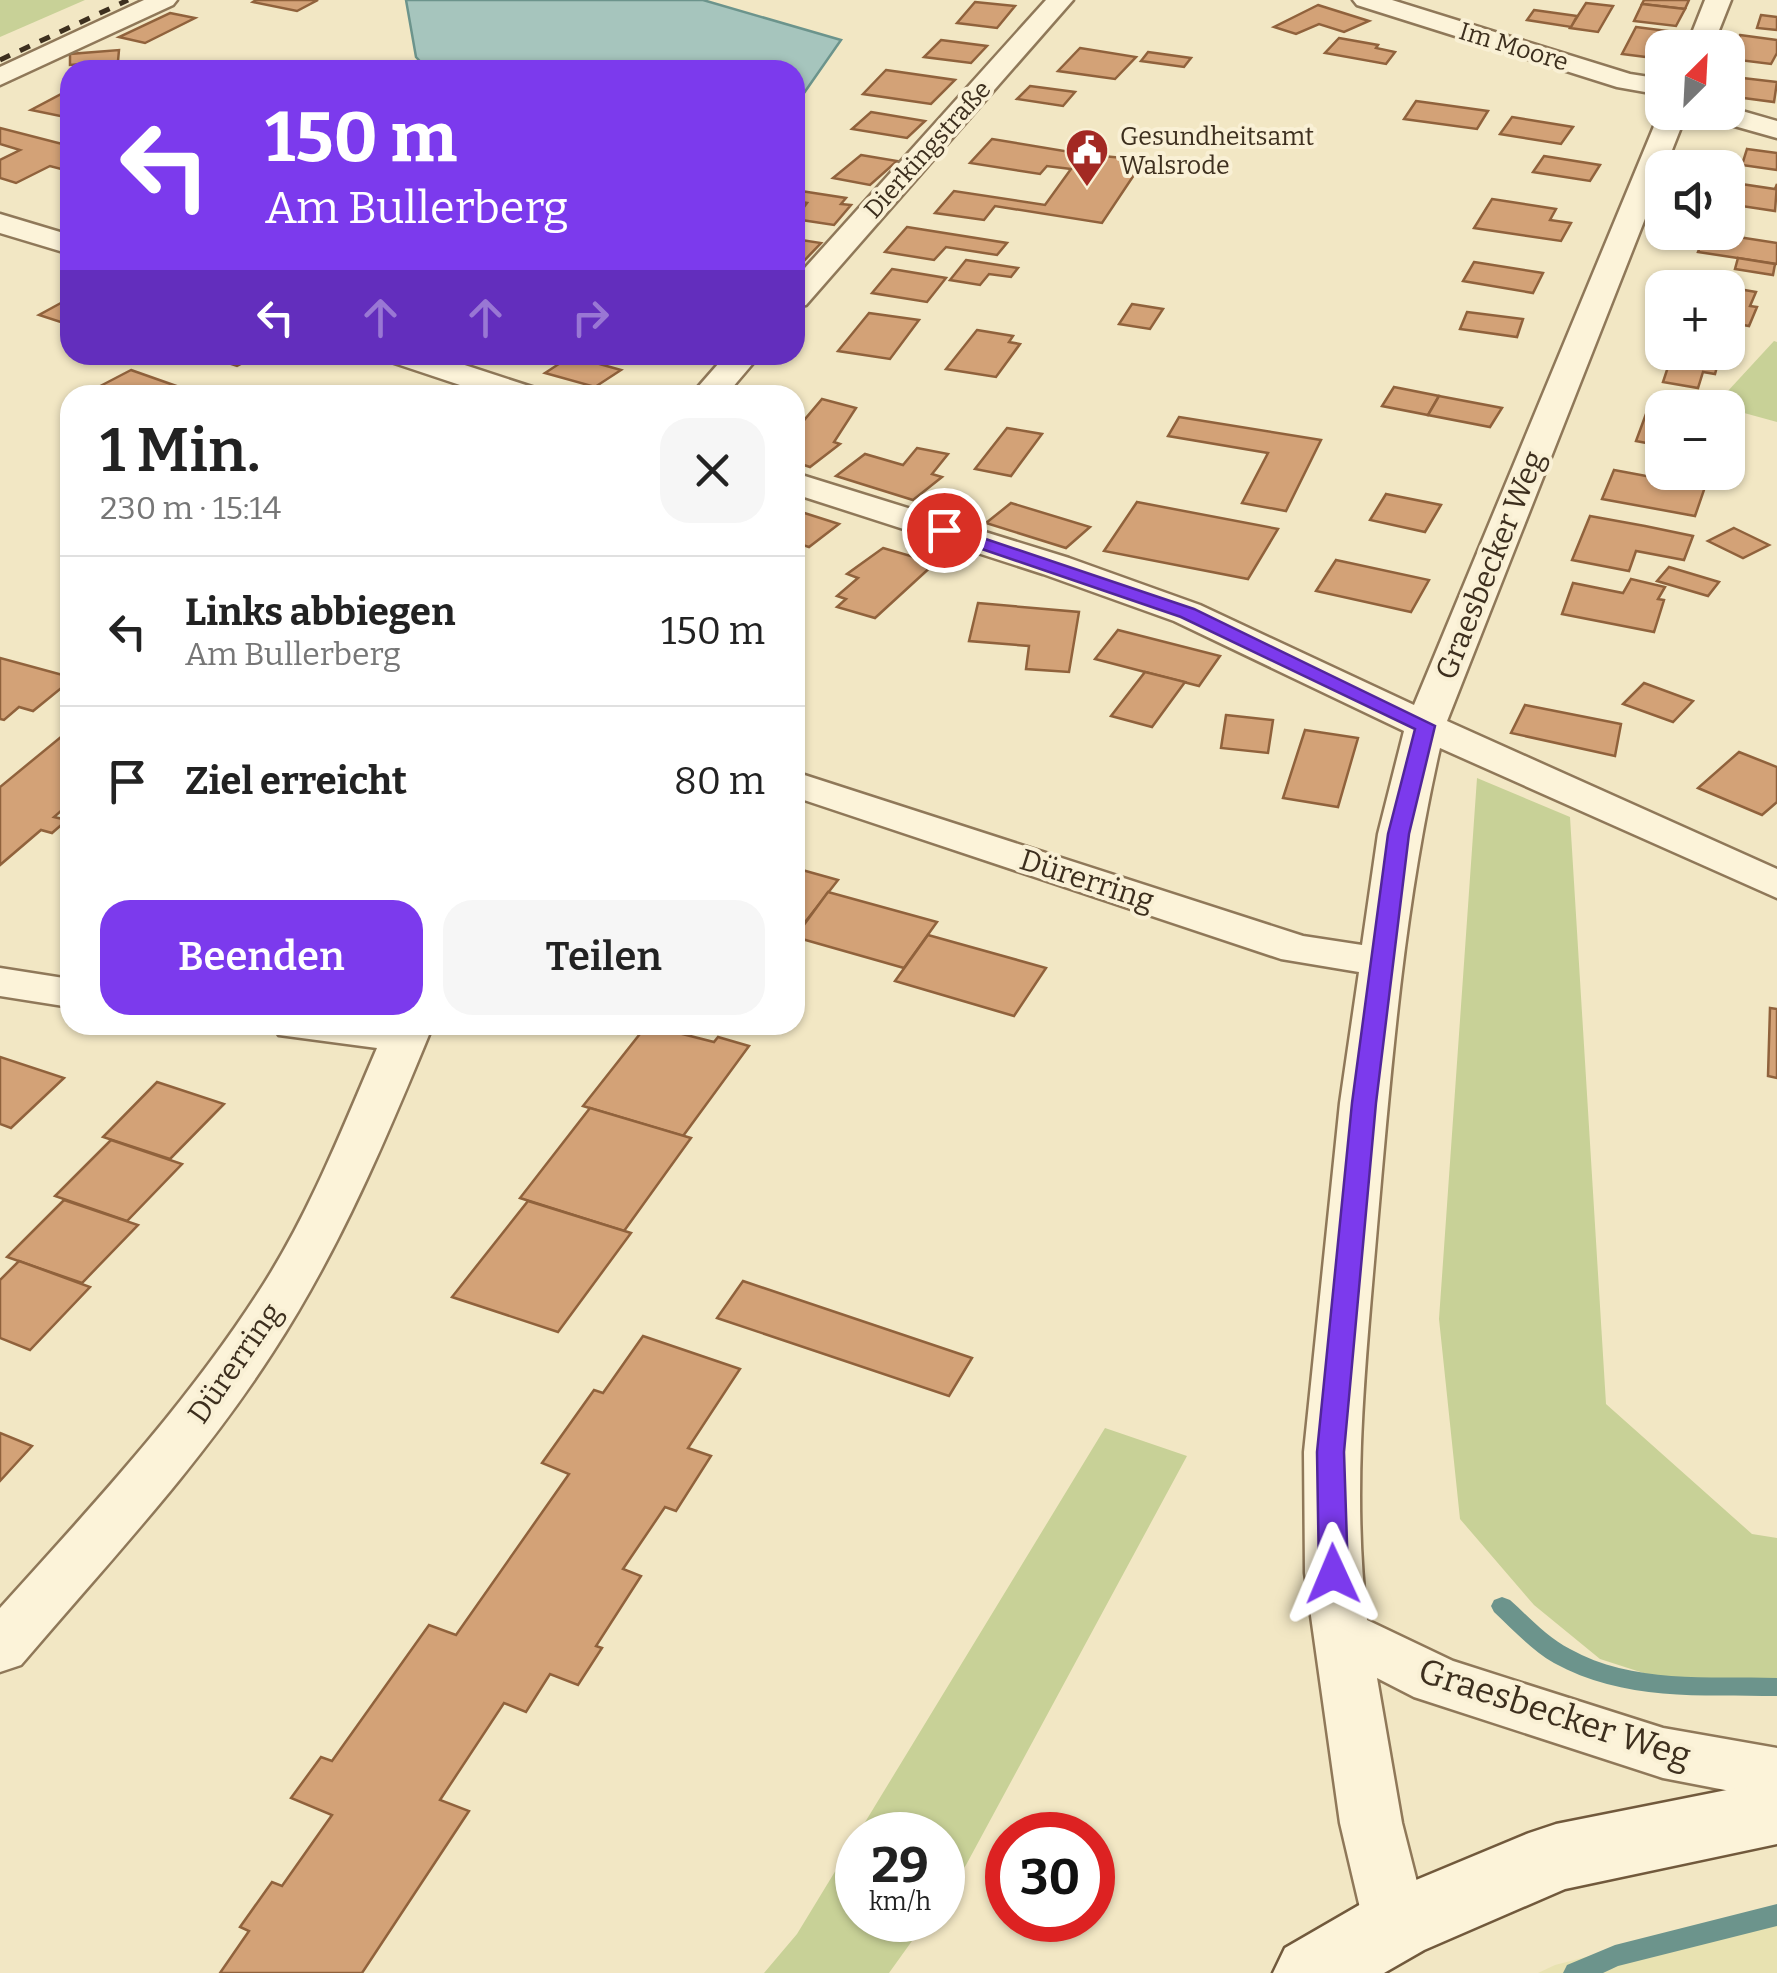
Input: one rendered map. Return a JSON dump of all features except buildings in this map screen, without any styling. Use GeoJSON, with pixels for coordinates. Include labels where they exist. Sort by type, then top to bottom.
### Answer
{"type":"FeatureCollection","features":[{"type":"Feature","properties":{"kind":"main road"},"geometry":{"type":"LineString","coordinates":[[1312,1973],[1396,1925],[1556,1856],[1777,1812]]}},
{"type":"Feature","properties":{"kind":"street"},"geometry":{"type":"LineString","coordinates":[[0,77],[164,0]]}},
{"type":"Feature","properties":{"kind":"street","name":"Dierkingstraße"},"geometry":{"type":"LineString","coordinates":[[805,287],[1060,0]]}},
{"type":"Feature","properties":{"kind":"street","name":"Im Moore"},"geometry":{"type":"LineString","coordinates":[[1366,0],[1645,85]]}},
{"type":"Feature","properties":{"kind":"street"},"geometry":{"type":"LineString","coordinates":[[1706,30],[1718,0]]}},
{"type":"Feature","properties":{"kind":"street"},"geometry":{"type":"LineString","coordinates":[[1745,121],[1777,130]]}},
{"type":"Feature","properties":{"kind":"street","name":"Graesbecker Weg"},"geometry":{"type":"LineString","coordinates":[[1396,1925],[1371,1823],[1340,1634],[1333,1574],[1331,1452],[1364,1103],[1398,834],[1425,726],[1665,130]]}},
{"type":"Feature","properties":{"kind":"street"},"geometry":{"type":"LineString","coordinates":[[0,223],[60,242]]}},
{"type":"Feature","properties":{"kind":"street"},"geometry":{"type":"LineString","coordinates":[[432,365],[494,385]]}},
{"type":"Feature","properties":{"kind":"street"},"geometry":{"type":"LineString","coordinates":[[717,385],[735,365]]}},
{"type":"Feature","properties":{"kind":"street"},"geometry":{"type":"LineString","coordinates":[[805,486],[1056,566],[1187,613],[1777,885]]}},
{"type":"Feature","properties":{"kind":"street","name":"Dürerring"},"geometry":{"type":"LineString","coordinates":[[805,787],[1297,949],[1382,962]]}},
{"type":"Feature","properties":{"kind":"street"},"geometry":{"type":"LineString","coordinates":[[0,982],[60,991]]}},
{"type":"Feature","properties":{"kind":"street","name":"Dürerring"},"geometry":{"type":"LineString","coordinates":[[0,1648],[168,1456],[255,1338],[317,1230],[406,1035]]}},
{"type":"Feature","properties":{"kind":"street","name":"Graesbecker Weg"},"geometry":{"type":"LineString","coordinates":[[1340,1634],[1435,1680],[1663,1753],[1777,1774]]}},
{"type":"Feature","properties":{"kind":"shaded area"},"geometry":{"type":"Polygon","coordinates":[[[1777,1908],[1777,1973],[1538,1973],[1555,1965],[1777,1908]]]}},
{"type":"Feature","properties":{"kind":"green space"},"geometry":{"type":"Polygon","coordinates":[[[0,0],[85,0],[0,37],[0,0]]]}},
{"type":"Feature","properties":{"kind":"green space"},"geometry":{"type":"Polygon","coordinates":[[[1777,342],[1777,422],[1745,413],[1745,390],[1729,390],[1777,342]]]}},
{"type":"Feature","properties":{"kind":"green space"},"geometry":{"type":"Polygon","coordinates":[[[1477,778],[1570,817],[1606,1404],[1752,1534],[1777,1538],[1777,1683],[1659,1678],[1600,1659],[1534,1605],[1460,1519],[1439,1319],[1477,778]]]}},
{"type":"Feature","properties":{"kind":"green space"},"geometry":{"type":"Polygon","coordinates":[[[1105,1428],[1187,1456],[995,1812],[985,1812],[985,1830],[965,1866],[965,1812],[871,1812],[1105,1428]]]}},
{"type":"Feature","properties":{"kind":"green space"},"geometry":{"type":"Polygon","coordinates":[[[835,1872],[835,1942],[911,1942],[889,1973],[764,1973],[797,1934],[835,1872]]]}},
{"type":"Feature","properties":{"kind":"water"},"geometry":{"type":"Polygon","coordinates":[[[406,0],[703,0],[841,40],[805,92],[805,60],[416,57],[406,0]]]}},
{"type":"Feature","properties":{"kind":"waterway"},"geometry":{"type":"LineString","coordinates":[[1502,1606],[1554,1651],[1612,1676],[1666,1685],[1777,1687]]}},
{"type":"Feature","properties":{"kind":"waterway"},"geometry":{"type":"LineString","coordinates":[[1576,1973],[1615,1956],[1777,1915]]}},
{"type":"Feature","properties":{"kind":"railway"},"geometry":{"type":"LineString","coordinates":[[0,60],[128,0]]}},
{"type":"Feature","properties":{"kind":"place","name":"Gesundheitsamt Walsrode"},"geometry":{"type":"Point","coordinates":[1087,188]}},
{"type":"Feature","properties":{"kind":"route"},"geometry":{"type":"LineString","coordinates":[[944,530],[1187,613],[1425,726],[1398,834],[1364,1103],[1331,1452],[1333,1574]]}}]}
